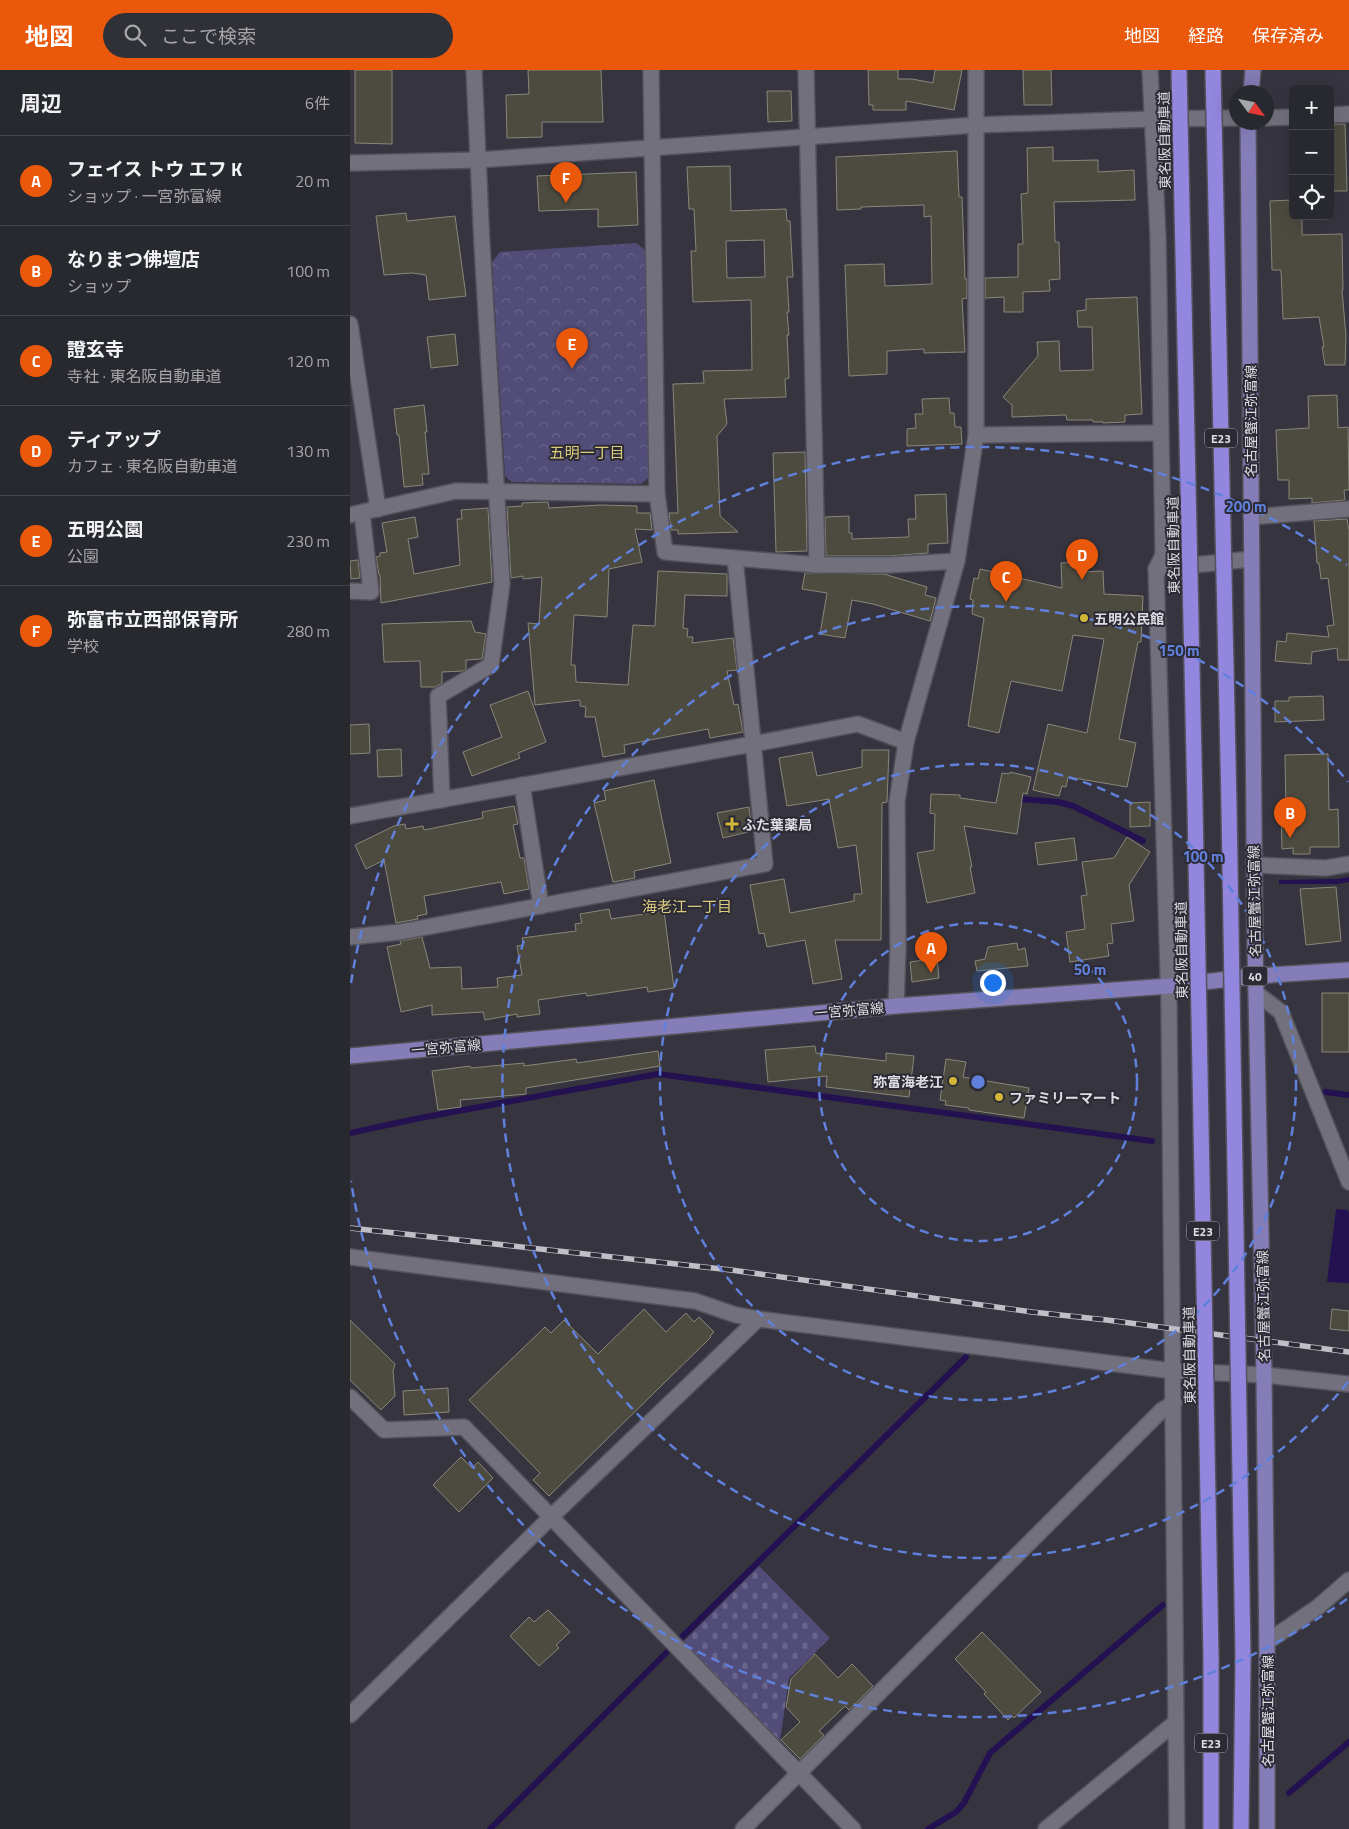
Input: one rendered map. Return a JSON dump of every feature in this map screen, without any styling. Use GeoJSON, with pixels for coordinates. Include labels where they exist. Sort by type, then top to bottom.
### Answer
{"type":"FeatureCollection","features":[{"type":"Feature","properties":{"kind":"highway","name":"東名阪自動車道"},"geometry":{"type":"LineString","coordinates":[[1178,70],[1195,815],[1211,1658],[1211,1829]]}},
{"type":"Feature","properties":{"kind":"highway","name":"E23"},"geometry":{"type":"LineString","coordinates":[[1213,70],[1230,806],[1243,1658],[1241,1829]]}},
{"type":"Feature","properties":{"kind":"main road"},"geometry":{"type":"LineString","coordinates":[[1252,85],[1253,70]]}},
{"type":"Feature","properties":{"kind":"main road","name":"名古屋蟹江弥富線"},"geometry":{"type":"LineString","coordinates":[[1248,130],[1255,976],[1264,1375],[1267,1829]]}},
{"type":"Feature","properties":{"kind":"main road","name":"一宮弥富線"},"geometry":{"type":"LineString","coordinates":[[350,1056],[896,1006],[1169,986],[1255,976],[1349,970]]}},
{"type":"Feature","properties":{"kind":"street"},"geometry":{"type":"LineString","coordinates":[[442,800],[438,696],[491,665],[502,584],[474,70]]}},
{"type":"Feature","properties":{"kind":"street"},"geometry":{"type":"LineString","coordinates":[[651,70],[657,494],[665,552],[817,566],[889,565],[957,561]]}},
{"type":"Feature","properties":{"kind":"street"},"geometry":{"type":"LineString","coordinates":[[806,70],[817,566]]}},
{"type":"Feature","properties":{"kind":"street"},"geometry":{"type":"LineString","coordinates":[[896,1006],[898,947],[897,802],[906,742],[957,561],[976,435],[976,70]]}},
{"type":"Feature","properties":{"kind":"street"},"geometry":{"type":"LineString","coordinates":[[1150,70],[1158,237],[1163,555],[1156,569],[1169,986],[1177,1829]]}},
{"type":"Feature","properties":{"kind":"street"},"geometry":{"type":"LineString","coordinates":[[1334,115],[1349,114]]}},
{"type":"Feature","properties":{"kind":"street"},"geometry":{"type":"LineString","coordinates":[[1274,117],[1289,116]]}},
{"type":"Feature","properties":{"kind":"street"},"geometry":{"type":"LineString","coordinates":[[350,163],[478,160],[976,125],[1229,118]]}},
{"type":"Feature","properties":{"kind":"street"},"geometry":{"type":"LineString","coordinates":[[350,324],[378,510]]}},
{"type":"Feature","properties":{"kind":"street"},"geometry":{"type":"LineString","coordinates":[[976,435],[1160,433]]}},
{"type":"Feature","properties":{"kind":"street"},"geometry":{"type":"LineString","coordinates":[[350,591],[372,592],[356,514],[456,492],[657,494]]}},
{"type":"Feature","properties":{"kind":"street"},"geometry":{"type":"LineString","coordinates":[[1251,517],[1349,509]]}},
{"type":"Feature","properties":{"kind":"street"},"geometry":{"type":"LineString","coordinates":[[350,937],[400,932],[765,864],[735,558]]}},
{"type":"Feature","properties":{"kind":"street"},"geometry":{"type":"LineString","coordinates":[[1156,569],[1251,559]]}},
{"type":"Feature","properties":{"kind":"street"},"geometry":{"type":"LineString","coordinates":[[350,816],[858,724],[906,742]]}},
{"type":"Feature","properties":{"kind":"street"},"geometry":{"type":"LineString","coordinates":[[522,785],[541,906]]}},
{"type":"Feature","properties":{"kind":"street"},"geometry":{"type":"LineString","coordinates":[[1254,865],[1326,868],[1349,864]]}},
{"type":"Feature","properties":{"kind":"street"},"geometry":{"type":"LineString","coordinates":[[1256,993],[1281,1012],[1349,1182]]}},
{"type":"Feature","properties":{"kind":"street"},"geometry":{"type":"LineString","coordinates":[[350,1257],[694,1301],[736,1315],[758,1319],[1173,1371],[1264,1375],[1349,1384]]}},
{"type":"Feature","properties":{"kind":"street"},"geometry":{"type":"LineString","coordinates":[[350,1715],[551,1517],[758,1319]]}},
{"type":"Feature","properties":{"kind":"street"},"geometry":{"type":"LineString","coordinates":[[350,1396],[384,1430],[464,1427],[852,1829]]}},
{"type":"Feature","properties":{"kind":"street"},"geometry":{"type":"LineString","coordinates":[[743,1829],[1162,1410],[1174,1403]]}},
{"type":"Feature","properties":{"kind":"street"},"geometry":{"type":"LineString","coordinates":[[1267,1642],[1318,1607],[1349,1580]]}},
{"type":"Feature","properties":{"kind":"street"},"geometry":{"type":"LineString","coordinates":[[1051,1827],[1176,1722]]}},
{"type":"Feature","properties":{"kind":"green space"},"geometry":{"type":"Polygon","coordinates":[[[636,243],[645,250],[649,477],[641,484],[512,482],[505,476],[492,262],[500,252],[636,243]]]}},
{"type":"Feature","properties":{"kind":"green space"},"geometry":{"type":"Polygon","coordinates":[[[759,1566],[830,1638],[789,1678],[780,1741],[773,1739],[681,1644],[759,1566]]]}},
{"type":"Feature","properties":{"kind":"shaded area"},"geometry":{"type":"Polygon","coordinates":[[[1349,877],[1349,882],[1338,884],[1279,884],[1279,880],[1349,877]]]}},
{"type":"Feature","properties":{"kind":"shaded area"},"geometry":{"type":"Polygon","coordinates":[[[1336,1209],[1348,1210],[1349,1214],[1349,1283],[1327,1282],[1336,1209]]]}},
{"type":"Feature","properties":{"kind":"building"},"geometry":{"type":"Polygon","coordinates":[[[355,70],[392,70],[392,144],[355,143],[355,70]]]}},
{"type":"Feature","properties":{"kind":"building"},"geometry":{"type":"Polygon","coordinates":[[[528,70],[601,70],[603,122],[542,122],[542,137],[507,138],[506,95],[529,94],[528,70]]]}},
{"type":"Feature","properties":{"kind":"building"},"geometry":{"type":"Polygon","coordinates":[[[868,70],[898,70],[898,79],[912,79],[933,83],[935,70],[962,70],[954,110],[906,101],[906,110],[873,110],[873,105],[869,105],[868,70]]]}},
{"type":"Feature","properties":{"kind":"building"},"geometry":{"type":"Polygon","coordinates":[[[1023,70],[1051,70],[1052,105],[1024,105],[1023,70]]]}},
{"type":"Feature","properties":{"kind":"building"},"geometry":{"type":"Polygon","coordinates":[[[767,91],[791,91],[792,121],[768,122],[767,91]]]}},
{"type":"Feature","properties":{"kind":"building"},"geometry":{"type":"Polygon","coordinates":[[[1334,124],[1345,124],[1347,191],[1334,191],[1334,124]]]}},
{"type":"Feature","properties":{"kind":"building"},"geometry":{"type":"Polygon","coordinates":[[[1053,147],[1053,161],[1098,160],[1098,172],[1134,170],[1135,200],[1054,202],[1055,242],[1059,242],[1060,279],[1049,280],[1050,291],[1023,292],[1023,312],[1004,312],[1004,297],[985,298],[985,278],[1018,277],[1018,244],[1023,244],[1021,194],[1028,193],[1027,148],[1053,147]]]}},
{"type":"Feature","properties":{"kind":"building"},"geometry":{"type":"Polygon","coordinates":[[[957,151],[959,197],[962,197],[965,279],[967,279],[967,298],[962,299],[965,352],[924,353],[924,349],[887,351],[887,374],[849,376],[845,265],[884,264],[885,286],[932,284],[931,216],[924,217],[924,205],[861,207],[861,209],[837,210],[836,157],[957,151]]]}},
{"type":"Feature","properties":{"kind":"building"},"geometry":{"type":"Polygon","coordinates":[[[730,166],[731,211],[786,209],[787,221],[790,221],[793,277],[787,277],[789,378],[785,379],[786,397],[724,399],[727,424],[717,436],[720,516],[738,532],[678,534],[678,530],[671,530],[669,513],[678,513],[673,384],[704,383],[703,371],[752,370],[751,300],[693,302],[691,251],[696,251],[694,209],[689,209],[687,167],[730,166]],[[764,240],[726,241],[727,278],[765,277],[764,240]]]}},
{"type":"Feature","properties":{"kind":"building"},"geometry":{"type":"Polygon","coordinates":[[[636,172],[638,225],[598,227],[598,209],[539,211],[537,176],[636,172]]]}},
{"type":"Feature","properties":{"kind":"building"},"geometry":{"type":"Polygon","coordinates":[[[1289,200],[1289,220],[1302,220],[1302,235],[1342,234],[1342,290],[1346,336],[1345,365],[1325,365],[1319,317],[1283,319],[1281,270],[1272,270],[1270,201],[1289,200]]]}},
{"type":"Feature","properties":{"kind":"building"},"geometry":{"type":"Polygon","coordinates":[[[406,213],[407,221],[455,216],[466,296],[429,300],[426,275],[412,273],[384,275],[376,216],[406,213]]]}},
{"type":"Feature","properties":{"kind":"building"},"geometry":{"type":"Polygon","coordinates":[[[1137,297],[1142,414],[1125,415],[1125,422],[1103,423],[1093,422],[1093,420],[1067,420],[1066,415],[1012,417],[1012,405],[1003,397],[1038,356],[1037,342],[1059,341],[1060,371],[1093,370],[1092,327],[1078,327],[1077,311],[1086,310],[1086,299],[1137,297]]]}},
{"type":"Feature","properties":{"kind":"building"},"geometry":{"type":"Polygon","coordinates":[[[455,334],[458,365],[431,368],[427,337],[455,334]]]}},
{"type":"Feature","properties":{"kind":"building"},"geometry":{"type":"Polygon","coordinates":[[[1337,395],[1338,428],[1348,427],[1349,490],[1344,490],[1345,500],[1312,503],[1312,498],[1289,499],[1289,480],[1278,480],[1276,430],[1309,428],[1308,396],[1337,395]]]}},
{"type":"Feature","properties":{"kind":"building"},"geometry":{"type":"Polygon","coordinates":[[[949,398],[950,413],[954,413],[955,427],[961,427],[962,444],[907,446],[907,429],[916,428],[915,414],[923,414],[922,399],[949,398]]]}},
{"type":"Feature","properties":{"kind":"building"},"geometry":{"type":"Polygon","coordinates":[[[424,405],[429,474],[422,474],[423,485],[404,487],[399,435],[397,435],[394,409],[424,405]]]}},
{"type":"Feature","properties":{"kind":"building"},"geometry":{"type":"Polygon","coordinates":[[[805,452],[807,551],[776,552],[773,453],[805,452]]]}},
{"type":"Feature","properties":{"kind":"building"},"geometry":{"type":"Polygon","coordinates":[[[946,494],[948,543],[928,544],[928,553],[889,556],[826,556],[825,517],[849,516],[849,533],[852,533],[852,539],[909,537],[908,519],[916,519],[915,495],[946,494]]]}},
{"type":"Feature","properties":{"kind":"building"},"geometry":{"type":"Polygon","coordinates":[[[548,502],[549,508],[600,505],[637,506],[637,513],[650,513],[652,530],[635,529],[642,562],[609,569],[607,617],[574,615],[571,665],[575,665],[576,682],[628,685],[633,625],[655,626],[658,571],[727,574],[727,596],[685,595],[683,628],[688,629],[687,637],[693,637],[692,643],[733,638],[737,670],[727,671],[734,705],[738,704],[743,732],[710,738],[708,729],[624,745],[625,753],[603,757],[595,717],[585,717],[586,707],[580,706],[580,700],[535,705],[528,623],[539,624],[542,577],[523,579],[523,576],[511,578],[507,507],[522,506],[522,503],[548,502]]]}},
{"type":"Feature","properties":{"kind":"building"},"geometry":{"type":"Polygon","coordinates":[[[488,508],[492,582],[381,603],[380,575],[376,557],[380,556],[380,553],[387,552],[382,523],[415,517],[418,537],[408,539],[414,574],[460,565],[457,519],[462,519],[461,510],[488,508]]]}},
{"type":"Feature","properties":{"kind":"building"},"geometry":{"type":"Polygon","coordinates":[[[1347,519],[1349,530],[1349,660],[1338,660],[1337,648],[1312,652],[1311,664],[1275,661],[1277,641],[1286,642],[1287,633],[1329,637],[1327,626],[1334,625],[1328,578],[1321,579],[1319,563],[1317,563],[1314,521],[1347,519]]]}},
{"type":"Feature","properties":{"kind":"building"},"geometry":{"type":"Polygon","coordinates":[[[358,560],[360,578],[351,579],[350,561],[358,560]]]}},
{"type":"Feature","properties":{"kind":"building"},"geometry":{"type":"Polygon","coordinates":[[[1083,562],[1083,572],[1103,571],[1104,594],[1143,596],[1141,642],[1138,642],[1119,739],[1136,743],[1127,787],[1068,777],[1066,787],[1062,786],[1059,796],[1033,790],[1048,724],[1087,733],[1104,639],[1073,635],[1062,691],[1011,681],[999,733],[968,726],[984,618],[972,614],[973,600],[970,599],[974,578],[978,579],[980,569],[1062,588],[1061,563],[1083,562]]]}},
{"type":"Feature","properties":{"kind":"building"},"geometry":{"type":"Polygon","coordinates":[[[805,573],[884,574],[927,587],[925,595],[936,598],[930,621],[873,604],[852,600],[845,638],[820,634],[827,593],[802,589],[805,573]]]}},
{"type":"Feature","properties":{"kind":"building"},"geometry":{"type":"Polygon","coordinates":[[[471,621],[475,632],[486,634],[482,659],[466,660],[466,669],[463,671],[442,672],[442,683],[435,687],[421,687],[420,661],[384,662],[382,624],[471,621]]]}},
{"type":"Feature","properties":{"kind":"building"},"geometry":{"type":"Polygon","coordinates":[[[528,691],[546,742],[518,753],[520,758],[472,776],[463,752],[502,737],[490,705],[528,691]]]}},
{"type":"Feature","properties":{"kind":"building"},"geometry":{"type":"Polygon","coordinates":[[[1323,696],[1324,720],[1275,722],[1275,701],[1289,701],[1289,697],[1323,696]]]}},
{"type":"Feature","properties":{"kind":"building"},"geometry":{"type":"Polygon","coordinates":[[[369,724],[370,753],[350,754],[350,725],[369,724]]]}},
{"type":"Feature","properties":{"kind":"building"},"geometry":{"type":"Polygon","coordinates":[[[401,749],[402,776],[378,777],[377,750],[401,749]]]}},
{"type":"Feature","properties":{"kind":"building"},"geometry":{"type":"Polygon","coordinates":[[[862,750],[889,750],[887,802],[882,803],[881,940],[835,940],[842,979],[813,984],[805,940],[767,947],[764,933],[759,934],[750,885],[784,879],[790,913],[854,901],[854,894],[862,894],[856,845],[838,848],[829,799],[787,806],[779,758],[812,752],[817,776],[862,767],[862,750]]]}},
{"type":"Feature","properties":{"kind":"building"},"geometry":{"type":"Polygon","coordinates":[[[1328,754],[1329,810],[1338,809],[1339,847],[1310,847],[1310,854],[1293,854],[1293,848],[1282,849],[1281,812],[1286,811],[1285,755],[1328,754]]]}},
{"type":"Feature","properties":{"kind":"building"},"geometry":{"type":"Polygon","coordinates":[[[1010,772],[1031,777],[1027,794],[1023,793],[1017,834],[964,826],[975,893],[927,903],[917,853],[934,850],[935,814],[930,813],[931,794],[960,795],[960,798],[996,803],[1002,773],[1009,774],[1010,772]]]}},
{"type":"Feature","properties":{"kind":"building"},"geometry":{"type":"Polygon","coordinates":[[[654,780],[671,863],[634,871],[635,878],[613,882],[594,803],[606,800],[604,791],[654,780]]]}},
{"type":"Feature","properties":{"kind":"building"},"geometry":{"type":"Polygon","coordinates":[[[1150,802],[1150,826],[1130,827],[1130,803],[1150,802]]]}},
{"type":"Feature","properties":{"kind":"building"},"geometry":{"type":"Polygon","coordinates":[[[514,806],[518,824],[513,825],[520,858],[524,858],[529,889],[504,894],[501,882],[424,896],[427,914],[417,916],[418,919],[396,923],[384,860],[366,869],[355,845],[394,826],[405,824],[406,829],[423,826],[424,830],[483,818],[482,812],[514,806]]]}},
{"type":"Feature","properties":{"kind":"building"},"geometry":{"type":"Polygon","coordinates":[[[749,807],[752,831],[723,838],[717,813],[749,807]]]}},
{"type":"Feature","properties":{"kind":"building"},"geometry":{"type":"Polygon","coordinates":[[[1127,837],[1150,852],[1129,885],[1134,921],[1111,924],[1113,943],[1107,944],[1109,956],[1070,962],[1066,932],[1085,929],[1081,896],[1087,895],[1082,862],[1114,858],[1127,837]]]}},
{"type":"Feature","properties":{"kind":"building"},"geometry":{"type":"Polygon","coordinates":[[[1074,838],[1077,860],[1038,865],[1035,843],[1074,838]]]}},
{"type":"Feature","properties":{"kind":"building"},"geometry":{"type":"Polygon","coordinates":[[[1336,887],[1341,941],[1306,945],[1300,889],[1336,887]]]}},
{"type":"Feature","properties":{"kind":"building"},"geometry":{"type":"Polygon","coordinates":[[[609,909],[611,919],[664,911],[674,988],[648,992],[647,987],[587,996],[586,993],[538,1000],[540,1014],[517,1017],[517,1014],[485,1020],[483,1012],[432,1015],[432,1005],[401,1012],[387,947],[401,944],[400,941],[422,937],[430,968],[461,967],[462,989],[498,987],[497,978],[522,975],[517,946],[523,945],[522,938],[576,931],[575,924],[582,923],[580,914],[609,909]]]}},
{"type":"Feature","properties":{"kind":"building"},"geometry":{"type":"Polygon","coordinates":[[[1017,943],[1018,950],[1025,948],[1028,966],[977,971],[975,961],[985,959],[988,947],[1017,943]]]}},
{"type":"Feature","properties":{"kind":"building"},"geometry":{"type":"Polygon","coordinates":[[[937,958],[939,978],[912,982],[910,962],[937,958]]]}},
{"type":"Feature","properties":{"kind":"building"},"geometry":{"type":"Polygon","coordinates":[[[1322,993],[1349,993],[1349,1052],[1322,1052],[1322,993]]]}},
{"type":"Feature","properties":{"kind":"building"},"geometry":{"type":"Polygon","coordinates":[[[815,1046],[816,1053],[886,1061],[886,1053],[914,1056],[909,1097],[826,1087],[827,1076],[768,1082],[765,1050],[815,1046]]]}},
{"type":"Feature","properties":{"kind":"building"},"geometry":{"type":"Polygon","coordinates":[[[658,1051],[660,1066],[526,1088],[526,1094],[460,1100],[461,1107],[438,1110],[432,1071],[470,1066],[471,1068],[524,1063],[524,1066],[576,1059],[577,1063],[658,1051]]]}},
{"type":"Feature","properties":{"kind":"building"},"geometry":{"type":"Polygon","coordinates":[[[946,1059],[966,1062],[963,1077],[1029,1088],[1024,1118],[945,1105],[946,1101],[940,1100],[946,1059]]]}},
{"type":"Feature","properties":{"kind":"building"},"geometry":{"type":"Polygon","coordinates":[[[644,1309],[666,1332],[686,1313],[694,1322],[699,1317],[714,1332],[549,1496],[533,1480],[540,1473],[469,1400],[545,1327],[551,1333],[564,1320],[598,1354],[644,1309]]]}},
{"type":"Feature","properties":{"kind":"building"},"geometry":{"type":"Polygon","coordinates":[[[1332,1309],[1349,1311],[1349,1331],[1330,1329],[1332,1309]]]}},
{"type":"Feature","properties":{"kind":"building"},"geometry":{"type":"Polygon","coordinates":[[[350,1320],[395,1364],[393,1371],[395,1396],[381,1410],[350,1380],[350,1320]]]}},
{"type":"Feature","properties":{"kind":"building"},"geometry":{"type":"Polygon","coordinates":[[[448,1388],[449,1412],[404,1415],[403,1391],[448,1388]]]}},
{"type":"Feature","properties":{"kind":"building"},"geometry":{"type":"Polygon","coordinates":[[[461,1457],[472,1468],[478,1462],[493,1478],[459,1512],[433,1485],[461,1457]]]}},
{"type":"Feature","properties":{"kind":"building"},"geometry":{"type":"Polygon","coordinates":[[[548,1610],[570,1632],[556,1645],[559,1648],[539,1666],[510,1636],[529,1617],[534,1622],[548,1610]]]}},
{"type":"Feature","properties":{"kind":"building"},"geometry":{"type":"Polygon","coordinates":[[[982,1632],[1041,1692],[1014,1718],[1012,1716],[1008,1720],[984,1694],[986,1692],[955,1659],[982,1632]]]}},
{"type":"Feature","properties":{"kind":"building"},"geometry":{"type":"Polygon","coordinates":[[[815,1654],[838,1678],[852,1664],[873,1686],[849,1710],[845,1706],[819,1731],[824,1735],[800,1759],[781,1740],[800,1722],[786,1707],[791,1679],[815,1654]]]}},
{"type":"Feature","properties":{"kind":"waterway"},"geometry":{"type":"LineString","coordinates":[[1021,799],[1058,802],[1073,806],[1143,841]]}},
{"type":"Feature","properties":{"kind":"waterway"},"geometry":{"type":"LineString","coordinates":[[350,1133],[415,1119],[658,1074],[1152,1141]]}},
{"type":"Feature","properties":{"kind":"waterway"},"geometry":{"type":"LineString","coordinates":[[1325,1092],[1349,1095]]}},
{"type":"Feature","properties":{"kind":"waterway"},"geometry":{"type":"LineString","coordinates":[[681,1638],[966,1357]]}},
{"type":"Feature","properties":{"kind":"waterway"},"geometry":{"type":"LineString","coordinates":[[928,1829],[956,1812],[964,1803],[990,1753],[1163,1605]]}},
{"type":"Feature","properties":{"kind":"waterway"},"geometry":{"type":"LineString","coordinates":[[490,1829],[668,1651]]}},
{"type":"Feature","properties":{"kind":"waterway"},"geometry":{"type":"LineString","coordinates":[[1289,1793],[1349,1742]]}},
{"type":"Feature","properties":{"kind":"railway"},"geometry":{"type":"LineString","coordinates":[[350,1228],[731,1270],[1032,1312],[1349,1352]]}},
{"type":"Feature","properties":{"kind":"place","name":"弥富市立西部保育所"},"geometry":{"type":"Point","coordinates":[566,203]}},
{"type":"Feature","properties":{"kind":"place","name":"五明公園"},"geometry":{"type":"Point","coordinates":[572,369]}},
{"type":"Feature","properties":{"kind":"place","name":"ティアップ"},"geometry":{"type":"Point","coordinates":[1082,580]}},
{"type":"Feature","properties":{"kind":"place","name":"證玄寺"},"geometry":{"type":"Point","coordinates":[1006,602]}},
{"type":"Feature","properties":{"kind":"place","name":"五明公民館"},"geometry":{"type":"Point","coordinates":[1084,618]}},
{"type":"Feature","properties":{"kind":"place","name":"ふた葉薬局"},"geometry":{"type":"Point","coordinates":[732,824]}},
{"type":"Feature","properties":{"kind":"place","name":"なりまつ佛壇店"},"geometry":{"type":"Point","coordinates":[1290,838]}},
{"type":"Feature","properties":{"kind":"place","name":"フェイス トウ エフ K"},"geometry":{"type":"Point","coordinates":[931,973]}},
{"type":"Feature","properties":{"kind":"place","name":"弥富海老江"},"geometry":{"type":"Point","coordinates":[953,1081]}},
{"type":"Feature","properties":{"kind":"place","name":"ファミリーマート"},"geometry":{"type":"Point","coordinates":[999,1097]}},
{"type":"Feature","properties":{"kind":"district","name":"五明一丁目"},"geometry":{"type":"Point","coordinates":[587,452]}},
{"type":"Feature","properties":{"kind":"district","name":"海老江一丁目"},"geometry":{"type":"Point","coordinates":[687,906]}}]}
